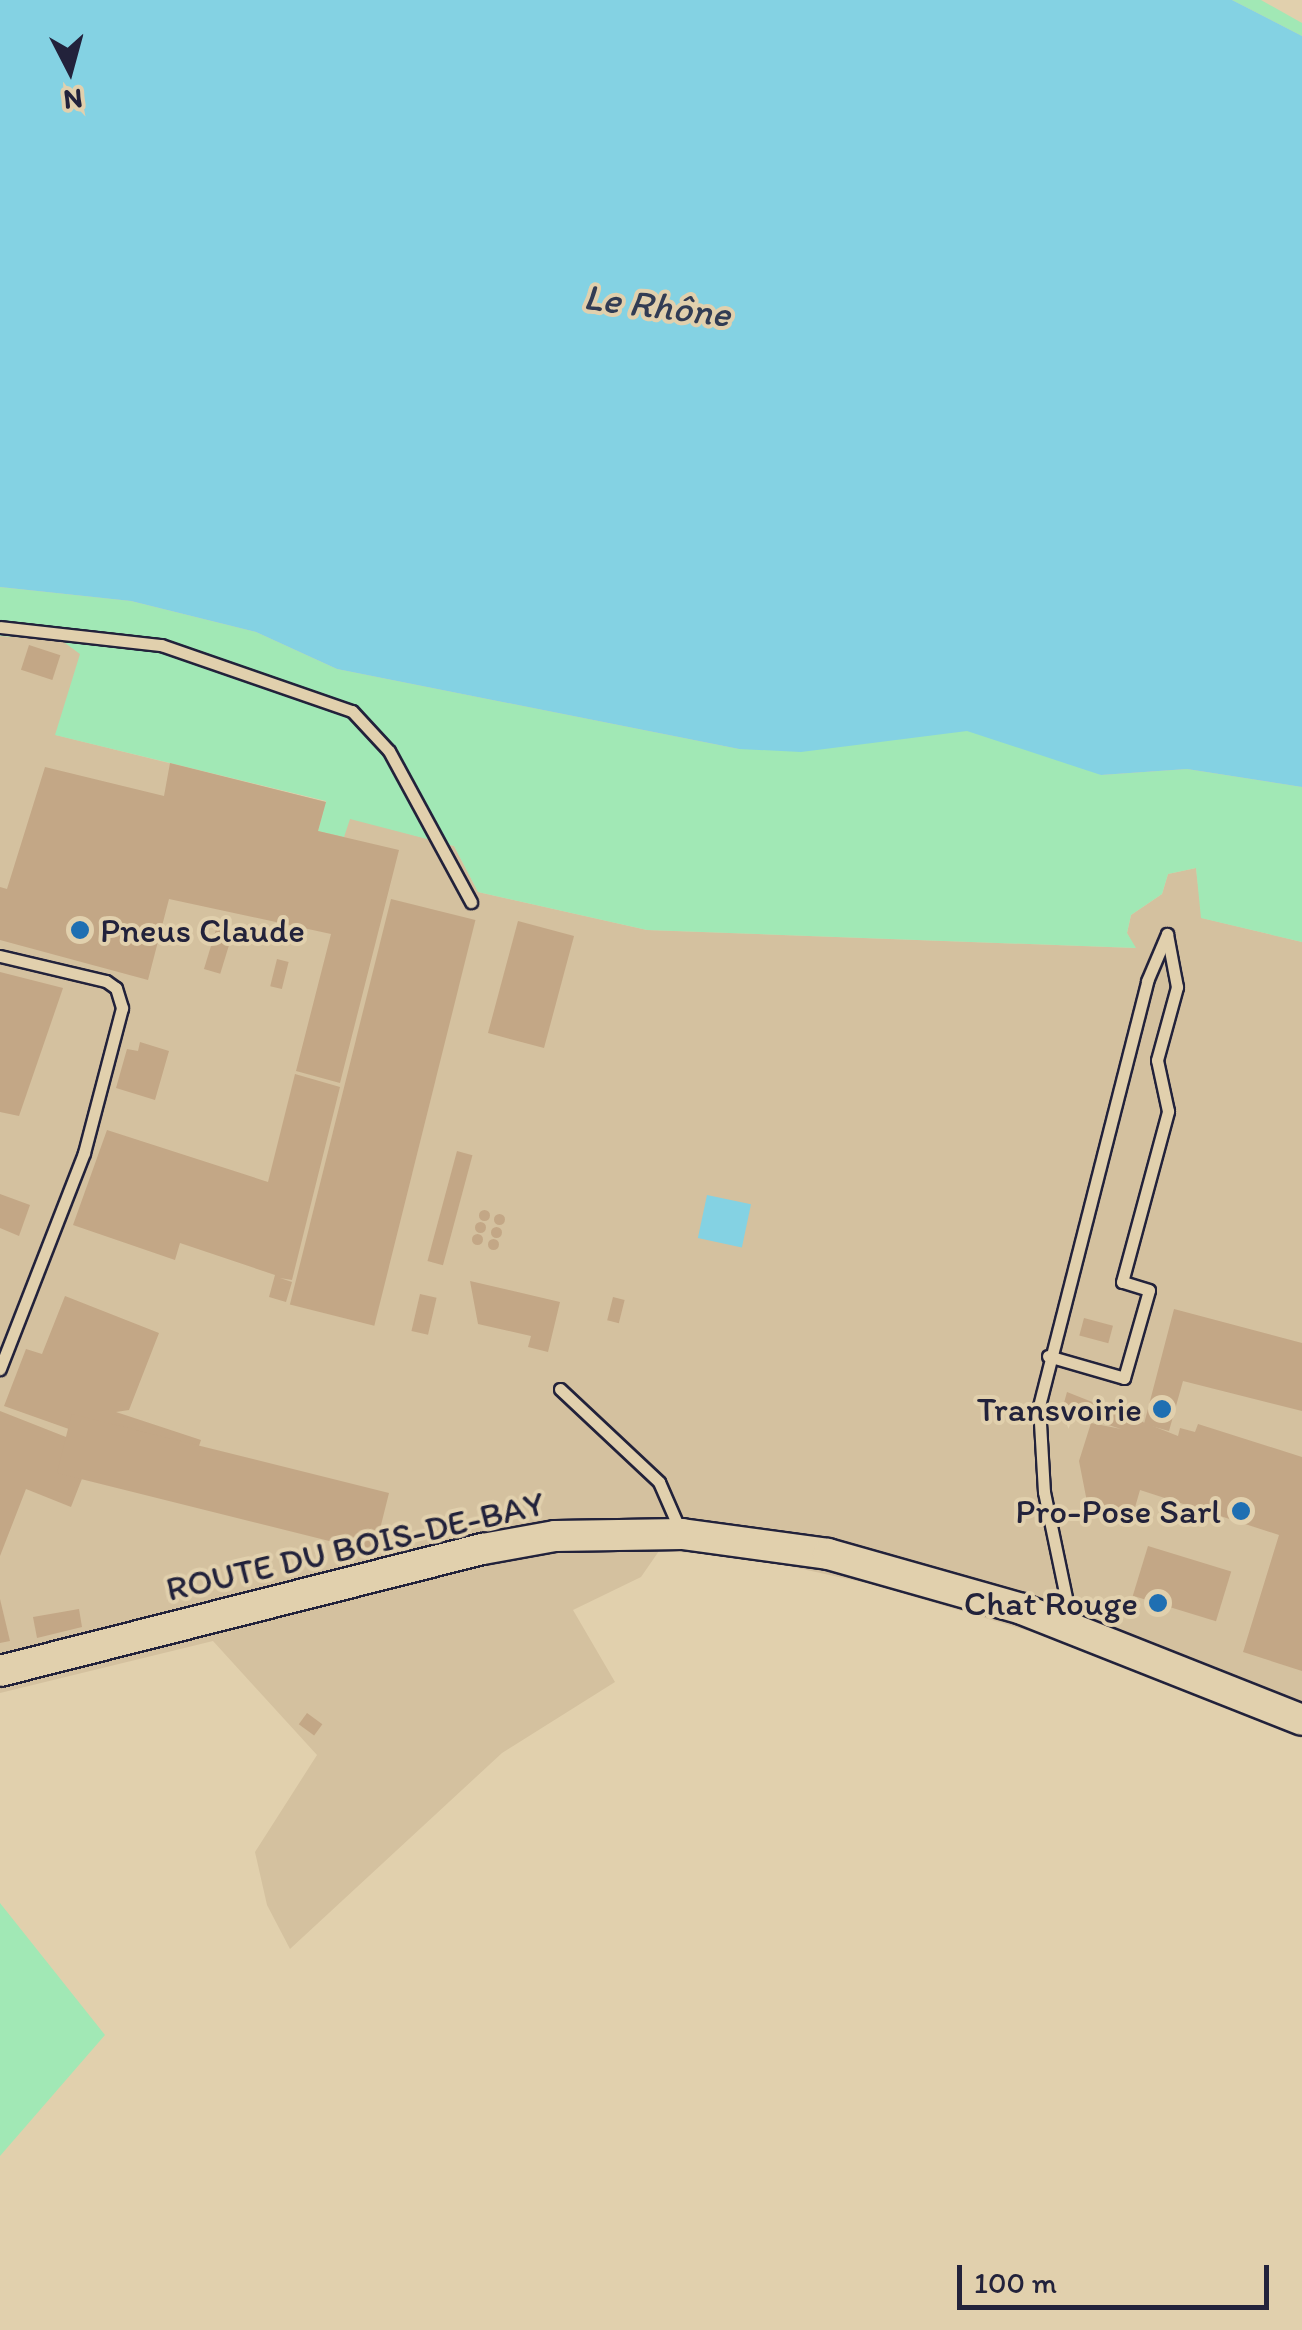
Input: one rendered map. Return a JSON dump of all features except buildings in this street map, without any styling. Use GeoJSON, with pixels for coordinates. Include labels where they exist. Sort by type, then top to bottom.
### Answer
{"type":"FeatureCollection","features":[{"type":"Feature","properties":{"kind":"main road","name":"ROUTE DU BOIS-DE-BAY"},"geometry":{"type":"LineString","coordinates":[[0,1671],[482,1548],[555,1536],[682,1534],[828,1554],[1072,1626],[1302,1720]]}},
{"type":"Feature","properties":{"kind":"lane"},"geometry":{"type":"LineString","coordinates":[[0,628],[161,645],[352,711],[389,751],[471,902]]}},
{"type":"Feature","properties":{"kind":"lane"},"geometry":{"type":"LineString","coordinates":[[1048,1356],[1124,1378],[1148,1290],[1122,1282],[1168,1111],[1157,1060],[1177,988],[1166,934],[1147,982],[1048,1356],[1039,1406],[1044,1492],[1072,1626]]}},
{"type":"Feature","properties":{"kind":"lane"},"geometry":{"type":"LineString","coordinates":[[0,956],[106,981],[116,988],[122,1008],[84,1153],[0,1368]]}},
{"type":"Feature","properties":{"kind":"lane"},"geometry":{"type":"LineString","coordinates":[[560,1390],[659,1482],[682,1534]]}},
{"type":"Feature","properties":{"kind":"shaded area"},"geometry":{"type":"Polygon","coordinates":[[[0,636],[61,640],[81,654],[56,735],[326,802],[318,830],[350,818],[454,846],[478,892],[647,930],[1135,948],[1127,933],[1131,915],[1162,894],[1168,874],[1196,868],[1202,918],[1302,942],[1302,1738],[1062,1641],[871,1584],[743,1556],[659,1551],[641,1577],[573,1610],[615,1682],[502,1753],[290,1949],[267,1905],[255,1852],[317,1755],[213,1641],[0,1693],[0,636]]]}},
{"type":"Feature","properties":{"kind":"green space"},"geometry":{"type":"Polygon","coordinates":[[[1232,0],[1261,0],[1302,23],[1302,36],[1232,0]]]}},
{"type":"Feature","properties":{"kind":"green space"},"geometry":{"type":"Polygon","coordinates":[[[0,587],[131,601],[256,632],[337,669],[739,749],[878,649],[1101,775],[1187,769],[1302,787],[1302,942],[1201,918],[1196,868],[1168,874],[1162,894],[1131,915],[1127,933],[1136,948],[647,930],[478,892],[454,846],[350,819],[344,837],[318,831],[326,801],[55,735],[80,654],[61,640],[0,636],[0,587]]]}},
{"type":"Feature","properties":{"kind":"green space"},"geometry":{"type":"Polygon","coordinates":[[[0,1903],[105,2035],[0,2156],[0,1903]]]}},
{"type":"Feature","properties":{"kind":"water","name":"Le Rhône"},"geometry":{"type":"Polygon","coordinates":[[[0,0],[1232,0],[1302,36],[1302,787],[1187,769],[1101,775],[967,731],[801,752],[739,749],[337,669],[256,632],[131,601],[0,587],[0,0]]]}},
{"type":"Feature","properties":{"kind":"water"},"geometry":{"type":"Polygon","coordinates":[[[707,1195],[751,1204],[742,1247],[698,1238],[707,1195]]]}},
{"type":"Feature","properties":{"kind":"place","name":"Pneus Claude"},"geometry":{"type":"Point","coordinates":[80,930]}},
{"type":"Feature","properties":{"kind":"place","name":"Transvoirie"},"geometry":{"type":"Point","coordinates":[1162,1409]}},
{"type":"Feature","properties":{"kind":"place","name":"Pro-Pose Sarl"},"geometry":{"type":"Point","coordinates":[1241,1511]}},
{"type":"Feature","properties":{"kind":"place","name":"Chat Rouge"},"geometry":{"type":"Point","coordinates":[1158,1603]}}]}
